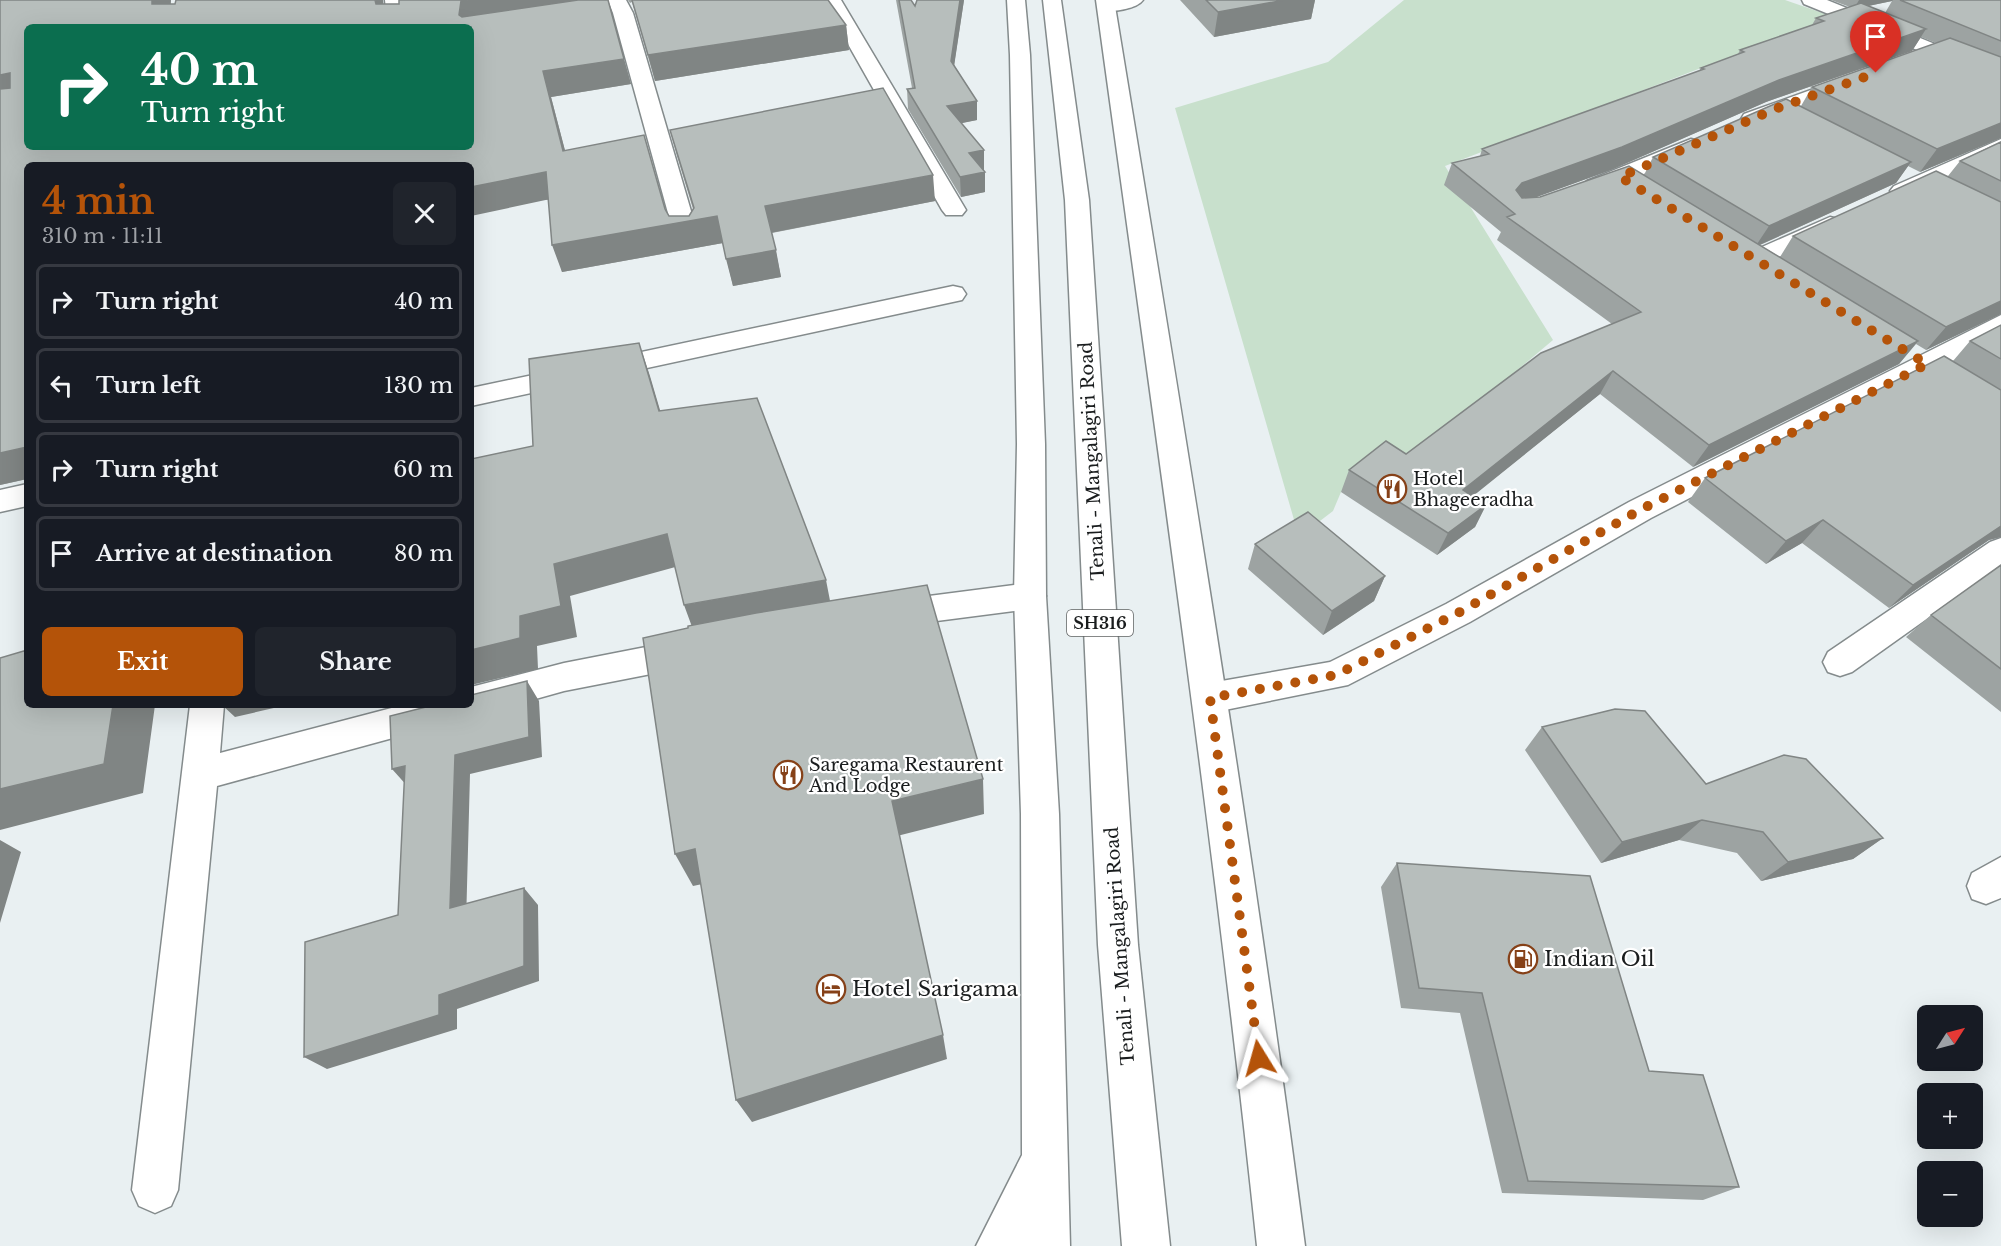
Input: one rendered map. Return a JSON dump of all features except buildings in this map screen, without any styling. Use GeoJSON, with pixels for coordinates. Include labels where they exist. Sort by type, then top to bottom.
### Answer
{"type":"FeatureCollection","features":[{"type":"Feature","properties":{"kind":"street"},"geometry":{"type":"LineString","coordinates":[[394,0],[398,24]]}},
{"type":"Feature","properties":{"kind":"street"},"geometry":{"type":"LineString","coordinates":[[832,0],[954,210]]}},
{"type":"Feature","properties":{"kind":"street"},"geometry":{"type":"LineString","coordinates":[[1016,0],[1021,66],[1031,444],[1030,596],[1040,814],[1046,1246]]}},
{"type":"Feature","properties":{"kind":"street","name":"Tenali - Mangalagiri Road"},"geometry":{"type":"LineString","coordinates":[[1052,0],[1077,200],[1118,945],[1146,1246]]}},
{"type":"Feature","properties":{"kind":"street"},"geometry":{"type":"LineString","coordinates":[[1811,0],[2001,78]]}},
{"type":"Feature","properties":{"kind":"street"},"geometry":{"type":"LineString","coordinates":[[1115,2],[1259,1058],[1281,1246]]}},
{"type":"Feature","properties":{"kind":"street"},"geometry":{"type":"LineString","coordinates":[[620,7],[686,235]]}},
{"type":"Feature","properties":{"kind":"street"},"geometry":{"type":"LineString","coordinates":[[600,16],[620,7],[645,9]]}},
{"type":"Feature","properties":{"kind":"street"},"geometry":{"type":"LineString","coordinates":[[1853,17],[1885,11]]}},
{"type":"Feature","properties":{"kind":"street"},"geometry":{"type":"LineString","coordinates":[[1904,63],[1936,51]]}},
{"type":"Feature","properties":{"kind":"street"},"geometry":{"type":"LineString","coordinates":[[1734,127],[1775,109],[1872,74]]}},
{"type":"Feature","properties":{"kind":"street"},"geometry":{"type":"LineString","coordinates":[[1775,109],[1806,125]]}},
{"type":"Feature","properties":{"kind":"street"},"geometry":{"type":"LineString","coordinates":[[1576,193],[1630,183],[1713,136]]}},
{"type":"Feature","properties":{"kind":"street"},"geometry":{"type":"LineString","coordinates":[[1878,202],[2001,146]]}},
{"type":"Feature","properties":{"kind":"street"},"geometry":{"type":"LineString","coordinates":[[1756,259],[1848,216]]}},
{"type":"Feature","properties":{"kind":"street"},"geometry":{"type":"LineString","coordinates":[[474,396],[953,294]]}},
{"type":"Feature","properties":{"kind":"street"},"geometry":{"type":"LineString","coordinates":[[1210,698],[1336,675],[1458,613],[1640,510],[1926,364],[2001,323]]}},
{"type":"Feature","properties":{"kind":"street"},"geometry":{"type":"LineString","coordinates":[[0,501],[24,496]]}},
{"type":"Feature","properties":{"kind":"street"},"geometry":{"type":"LineString","coordinates":[[1840,662],[2001,550]]}},
{"type":"Feature","properties":{"kind":"street"},"geometry":{"type":"LineString","coordinates":[[861,620],[1030,596]]}},
{"type":"Feature","properties":{"kind":"street"},"geometry":{"type":"LineString","coordinates":[[474,701],[564,677],[726,646]]}},
{"type":"Feature","properties":{"kind":"street"},"geometry":{"type":"LineString","coordinates":[[155,1190],[207,708]]}},
{"type":"Feature","properties":{"kind":"street"},"geometry":{"type":"LineString","coordinates":[[200,774],[447,708]]}},
{"type":"Feature","properties":{"kind":"street"},"geometry":{"type":"LineString","coordinates":[[1000,1246],[1044,1160]]}},
{"type":"Feature","properties":{"kind":"green space"},"geometry":{"type":"Polygon","coordinates":[[[1404,0],[1785,0],[1834,17],[1445,166],[1553,340],[1398,471],[1373,450],[1341,492],[1333,511],[1299,537],[1175,108],[1328,62],[1404,0]]]}},
{"type":"Feature","properties":{"kind":"place","name":"Hotel Bhageeradha"},"geometry":{"type":"Point","coordinates":[1392,489]}},
{"type":"Feature","properties":{"kind":"place","name":"Saregama Restaurent And Lodge"},"geometry":{"type":"Point","coordinates":[788,775]}},
{"type":"Feature","properties":{"kind":"place","name":"Indian Oil"},"geometry":{"type":"Point","coordinates":[1523,959]}},
{"type":"Feature","properties":{"kind":"place","name":"Hotel Sarigama"},"geometry":{"type":"Point","coordinates":[831,989]}},
{"type":"Feature","properties":{"kind":"route"},"geometry":{"type":"LineString","coordinates":[[1259,1058],[1210,698],[1336,675],[1458,613],[1640,510],[1927,364],[1620,177],[1775,109],[1876,73]]}}]}
